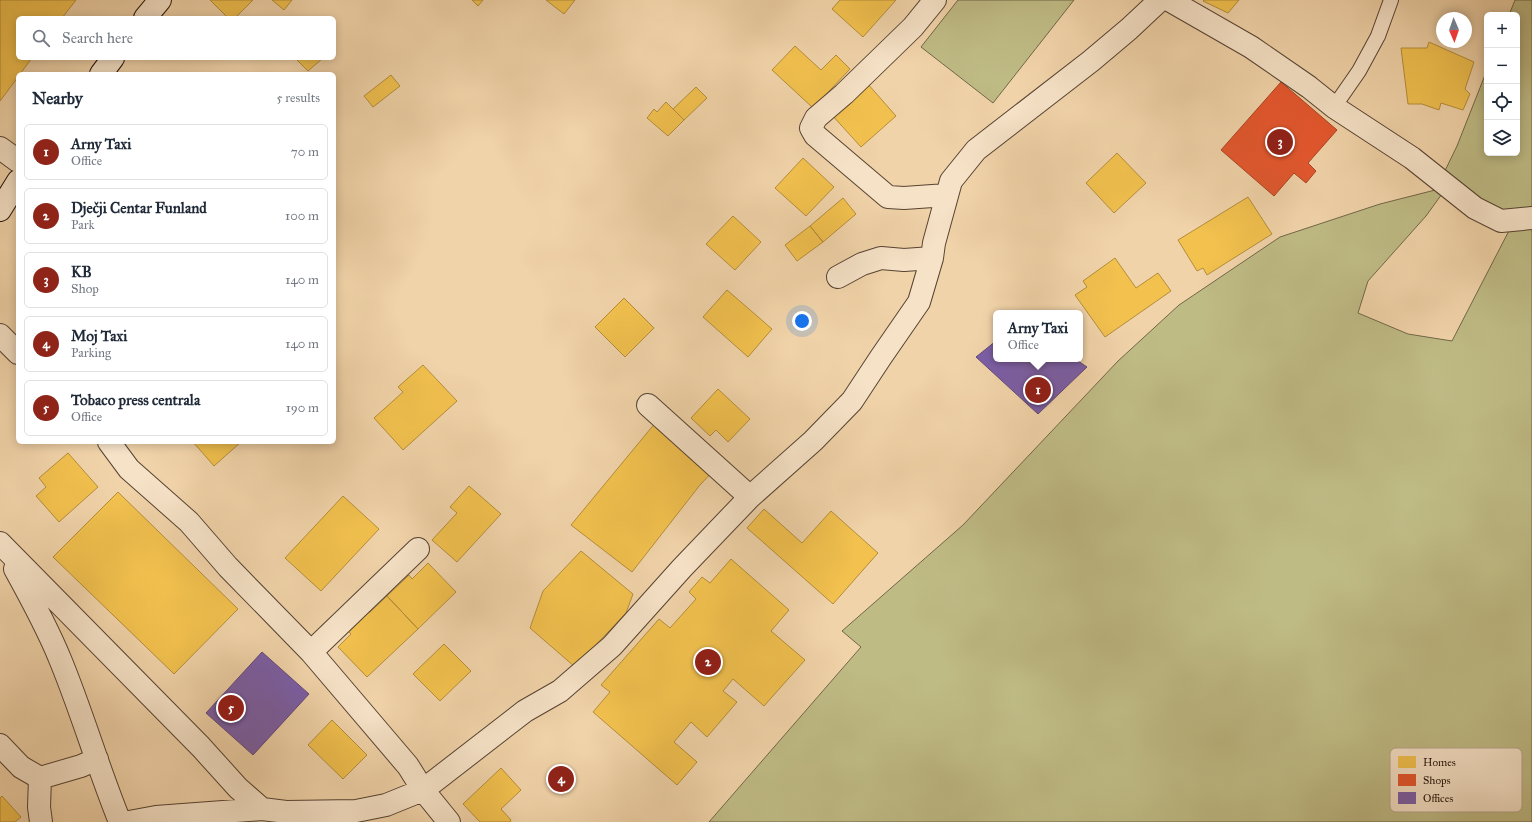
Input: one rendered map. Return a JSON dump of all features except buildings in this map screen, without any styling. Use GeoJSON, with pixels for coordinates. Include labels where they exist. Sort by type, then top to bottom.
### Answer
{"type":"FeatureCollection","features":[{"type":"Feature","properties":{"kind":"street"},"geometry":{"type":"LineString","coordinates":[[147,16],[160,0]]}},
{"type":"Feature","properties":{"kind":"street"},"geometry":{"type":"LineString","coordinates":[[935,0],[913,27],[844,94],[816,118],[811,128],[815,135],[888,197],[904,198],[947,195]]}},
{"type":"Feature","properties":{"kind":"street"},"geometry":{"type":"LineString","coordinates":[[130,822],[156,817],[262,809],[286,812],[356,811],[386,805],[423,790],[525,712],[560,690],[612,646],[682,568],[750,497],[813,441],[852,401],[919,302],[932,258],[934,243],[951,181],[976,150],[1130,29],[1160,0]]}},
{"type":"Feature","properties":{"kind":"street"},"geometry":{"type":"LineString","coordinates":[[1169,0],[1251,47],[1309,87],[1334,107],[1412,158],[1475,208],[1501,221],[1532,218]]}},
{"type":"Feature","properties":{"kind":"street"},"geometry":{"type":"LineString","coordinates":[[102,72],[112,60]]}},
{"type":"Feature","properties":{"kind":"street"},"geometry":{"type":"LineString","coordinates":[[0,148],[16,160]]}},
{"type":"Feature","properties":{"kind":"street"},"geometry":{"type":"LineString","coordinates":[[0,210],[16,184]]}},
{"type":"Feature","properties":{"kind":"street"},"geometry":{"type":"LineString","coordinates":[[838,277],[862,264],[881,258],[904,260],[932,258]]}},
{"type":"Feature","properties":{"kind":"street"},"geometry":{"type":"LineString","coordinates":[[0,335],[16,351]]}},
{"type":"Feature","properties":{"kind":"street"},"geometry":{"type":"LineString","coordinates":[[648,405],[750,497]]}},
{"type":"Feature","properties":{"kind":"street"},"geometry":{"type":"LineString","coordinates":[[110,444],[129,470],[189,522],[228,567],[311,652],[408,766],[423,790],[449,822]]}},
{"type":"Feature","properties":{"kind":"street"},"geometry":{"type":"LineString","coordinates":[[0,543],[201,747],[238,788],[262,809]]}},
{"type":"Feature","properties":{"kind":"street"},"geometry":{"type":"LineString","coordinates":[[0,543],[34,602],[60,659],[97,759],[105,785],[120,822]]}},
{"type":"Feature","properties":{"kind":"street"},"geometry":{"type":"LineString","coordinates":[[311,652],[418,549]]}},
{"type":"Feature","properties":{"kind":"street"},"geometry":{"type":"LineString","coordinates":[[0,745],[21,767],[40,778],[81,766],[97,759]]}},
{"type":"Feature","properties":{"kind":"street"},"geometry":{"type":"LineString","coordinates":[[40,778],[39,807],[41,822]]}},
{"type":"Feature","properties":{"kind":"lane"},"geometry":{"type":"LineString","coordinates":[[1334,107],[1362,65],[1378,36],[1391,0]]}},
{"type":"Feature","properties":{"kind":"shaded area"},"geometry":{"type":"Polygon","coordinates":[[[958,0],[1074,0],[993,103],[921,47],[958,0]]]}},
{"type":"Feature","properties":{"kind":"shaded area"},"geometry":{"type":"Polygon","coordinates":[[[1515,0],[1532,0],[1532,822],[709,822],[861,647],[842,631],[963,525],[1118,361],[1179,305],[1280,237],[1380,204],[1447,187],[1440,181],[1457,146],[1484,78],[1484,156],[1520,156],[1520,12],[1510,12],[1515,0]],[[1447,187],[1426,216],[1368,281],[1358,313],[1408,334],[1452,341],[1514,221],[1447,187]]]}},
{"type":"Feature","properties":{"kind":"place","name":"KB"},"geometry":{"type":"Point","coordinates":[1280,142]}},
{"type":"Feature","properties":{"kind":"place","name":"Arny Taxi"},"geometry":{"type":"Point","coordinates":[1038,390]}},
{"type":"Feature","properties":{"kind":"place","name":"Dječji Centar Funland"},"geometry":{"type":"Point","coordinates":[708,662]}},
{"type":"Feature","properties":{"kind":"place","name":"Tobaco press centrala"},"geometry":{"type":"Point","coordinates":[231,708]}},
{"type":"Feature","properties":{"kind":"place","name":"Moj Taxi"},"geometry":{"type":"Point","coordinates":[561,779]}}]}
